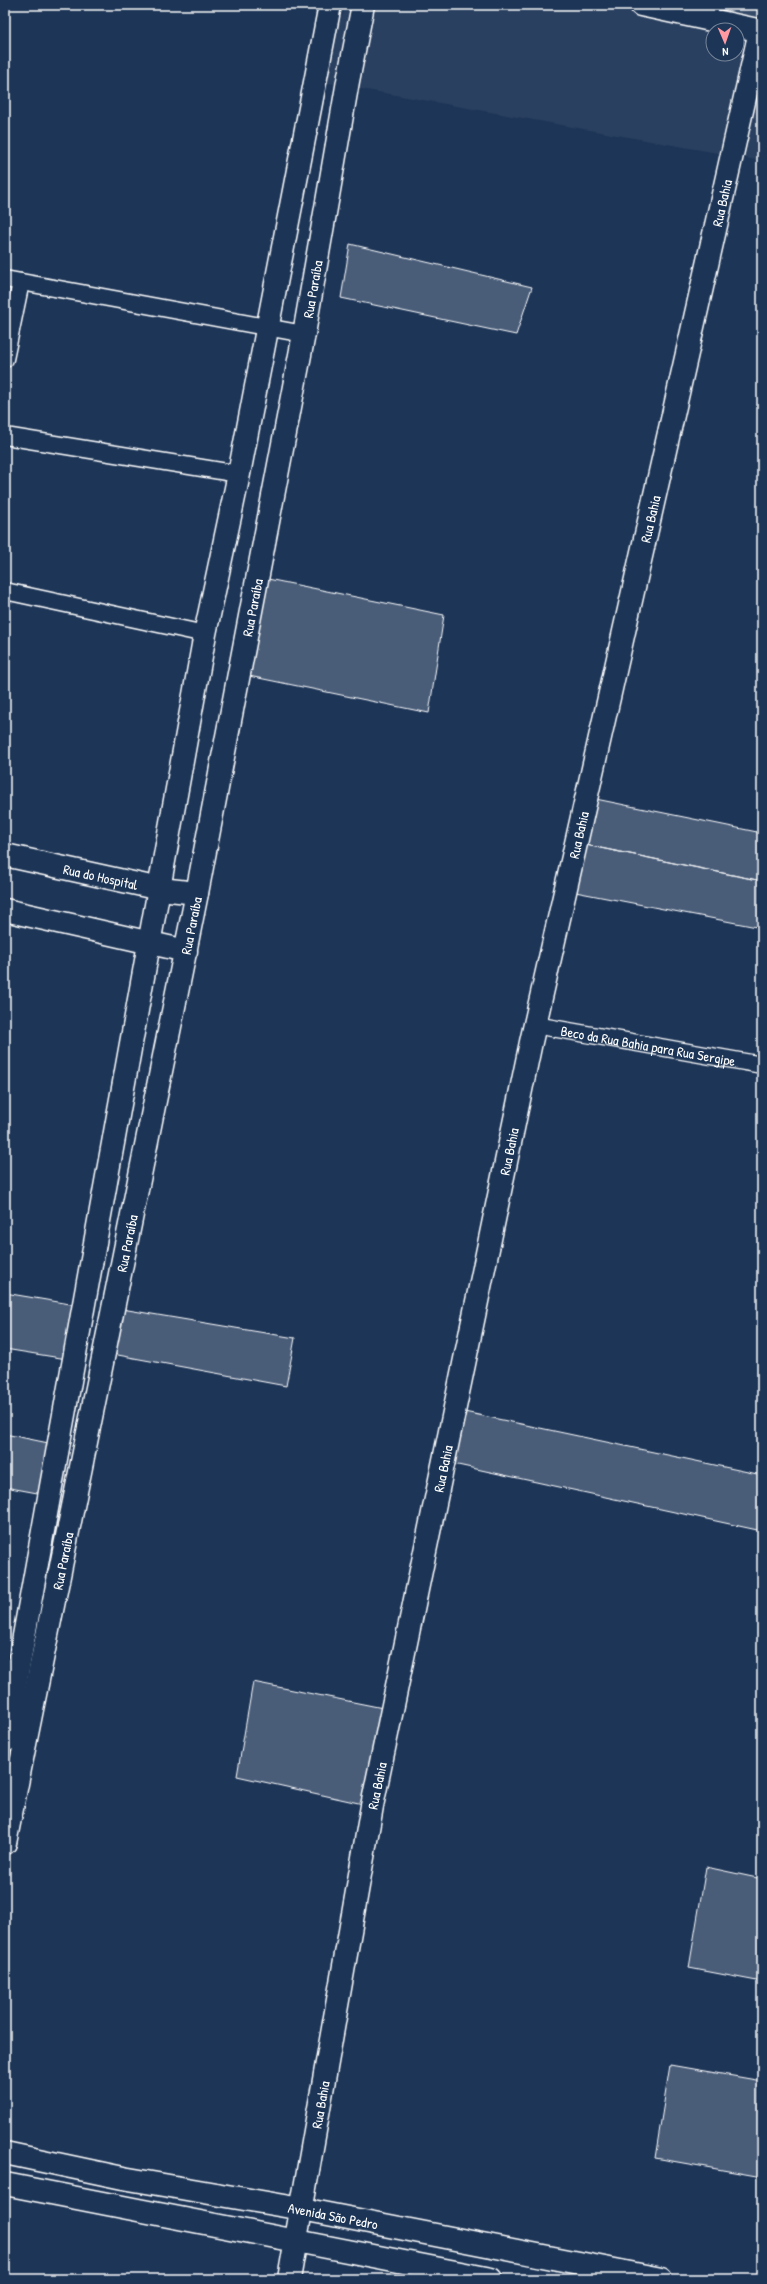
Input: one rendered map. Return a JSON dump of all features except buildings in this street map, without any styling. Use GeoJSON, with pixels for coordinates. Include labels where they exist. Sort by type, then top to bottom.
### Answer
{"type":"FeatureCollection","features":[{"type":"Feature","properties":{"kind":"street","name":"Rua Paraíba"},"geometry":{"type":"LineString","coordinates":[[5,1741],[151,943],[205,634],[239,474],[330,5]]}},
{"type":"Feature","properties":{"kind":"street","name":"Rua Paraíba"},"geometry":{"type":"LineString","coordinates":[[5,1843],[186,951],[304,334],[348,81],[363,5]]}},
{"type":"Feature","properties":{"kind":"street"},"geometry":{"type":"LineString","coordinates":[[642,5],[761,31]]}},
{"type":"Feature","properties":{"kind":"street","name":"Rua Bahia"},"geometry":{"type":"LineString","coordinates":[[289,2279],[297,2241],[372,1806],[535,1025],[761,31]]}},
{"type":"Feature","properties":{"kind":"street","name":"Rua do Hospital"},"geometry":{"type":"LineString","coordinates":[[5,855],[160,889],[197,893]]}},
{"type":"Feature","properties":{"kind":"street"},"geometry":{"type":"LineString","coordinates":[[5,910],[186,951]]}},
{"type":"Feature","properties":{"kind":"street","name":"Avenida São Pedro"},"geometry":{"type":"LineString","coordinates":[[5,2154],[123,2178],[302,2209],[662,2279]]}},
{"type":"Feature","properties":{"kind":"street"},"geometry":{"type":"LineString","coordinates":[[5,2184],[491,2279]]}},
{"type":"Feature","properties":{"kind":"lane"},"geometry":{"type":"LineString","coordinates":[[5,279],[304,334]]}},
{"type":"Feature","properties":{"kind":"lane"},"geometry":{"type":"LineString","coordinates":[[5,359],[21,282]]}},
{"type":"Feature","properties":{"kind":"lane"},"geometry":{"type":"LineString","coordinates":[[5,436],[239,474]]}},
{"type":"Feature","properties":{"kind":"lane"},"geometry":{"type":"LineString","coordinates":[[5,591],[205,634]]}},
{"type":"Feature","properties":{"kind":"lane","name":"Beco da Rua Bahia para Rua Sergipe"},"geometry":{"type":"LineString","coordinates":[[535,1025],[762,1065]]}},
{"type":"Feature","properties":{"kind":"shaded area"},"geometry":{"type":"Polygon","coordinates":[[[347,5],[762,5],[762,161],[312,80],[347,5]]]}},
{"type":"Feature","properties":{"kind":"shaded area"},"geometry":{"type":"Polygon","coordinates":[[[677,5],[762,5],[762,22],[677,5]]]}}]}
